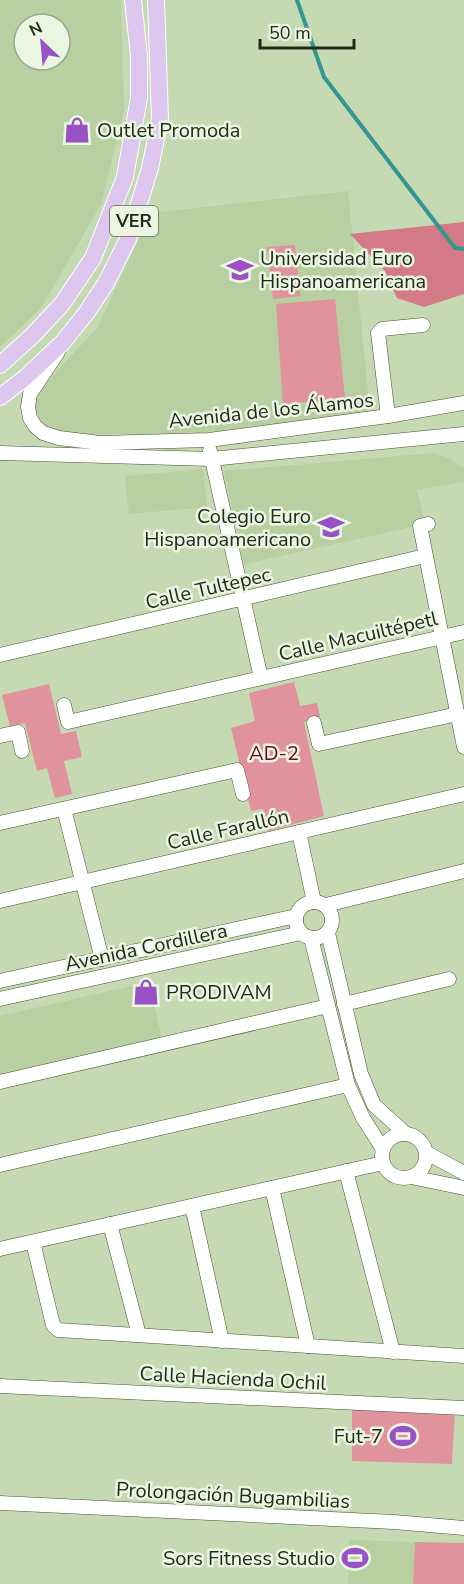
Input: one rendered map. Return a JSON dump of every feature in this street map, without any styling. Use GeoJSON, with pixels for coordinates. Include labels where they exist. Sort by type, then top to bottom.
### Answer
{"type":"FeatureCollection","features":[{"type":"Feature","properties":{"kind":"main road","name":"VER"},"geometry":{"type":"LineString","coordinates":[[0,365],[33,336],[62,304],[93,258],[125,177],[140,99],[133,0]]}},
{"type":"Feature","properties":{"kind":"main road","name":"VER"},"geometry":{"type":"LineString","coordinates":[[0,397],[25,378],[63,342],[99,293],[131,231],[150,168],[160,119],[156,0]]}},
{"type":"Feature","properties":{"kind":"main road"},"geometry":{"type":"LineString","coordinates":[[93,258],[107,265],[99,293]]}},
{"type":"Feature","properties":{"kind":"street"},"geometry":{"type":"LineString","coordinates":[[388,416],[378,333],[382,329],[423,326]]}},
{"type":"Feature","properties":{"kind":"street","name":"Avenida de los Álamos"},"geometry":{"type":"LineString","coordinates":[[63,342],[52,363],[30,394],[28,407],[30,417],[43,433],[58,438],[100,443],[208,440],[464,404]]}},
{"type":"Feature","properties":{"kind":"street","name":"Avenida de los Álamos"},"geometry":{"type":"LineString","coordinates":[[0,453],[211,459],[461,437]]}},
{"type":"Feature","properties":{"kind":"street"},"geometry":{"type":"LineString","coordinates":[[208,440],[261,678]]}},
{"type":"Feature","properties":{"kind":"street"},"geometry":{"type":"LineString","coordinates":[[177,442],[179,458]]}},
{"type":"Feature","properties":{"kind":"street"},"geometry":{"type":"LineString","coordinates":[[428,524],[420,526],[464,747]]}},
{"type":"Feature","properties":{"kind":"street","name":"Calle Tultepec"},"geometry":{"type":"LineString","coordinates":[[0,655],[425,556]]}},
{"type":"Feature","properties":{"kind":"street","name":"Calle Macuiltépetl"},"geometry":{"type":"LineString","coordinates":[[64,705],[68,722],[464,632]]}},
{"type":"Feature","properties":{"kind":"street"},"geometry":{"type":"LineString","coordinates":[[314,723],[319,744],[458,714]]}},
{"type":"Feature","properties":{"kind":"street"},"geometry":{"type":"LineString","coordinates":[[0,736],[18,732],[22,751]]}},
{"type":"Feature","properties":{"kind":"street"},"geometry":{"type":"LineString","coordinates":[[0,823],[237,770],[243,794]]}},
{"type":"Feature","properties":{"kind":"street","name":"Calle Farallón"},"geometry":{"type":"LineString","coordinates":[[0,901],[464,794]]}},
{"type":"Feature","properties":{"kind":"street"},"geometry":{"type":"LineString","coordinates":[[64,809],[102,958]]}},
{"type":"Feature","properties":{"kind":"street"},"geometry":{"type":"LineString","coordinates":[[299,832],[320,904],[332,916],[328,933],[323,936],[306,935]]}},
{"type":"Feature","properties":{"kind":"street"},"geometry":{"type":"LineString","coordinates":[[464,871],[303,906],[296,915],[296,922],[306,935],[328,1006],[348,1085],[383,1156],[386,1169],[397,1177],[411,1177],[464,1188]]}},
{"type":"Feature","properties":{"kind":"street","name":"Avenida Cordillera"},"geometry":{"type":"LineString","coordinates":[[0,981],[296,915]]}},
{"type":"Feature","properties":{"kind":"street"},"geometry":{"type":"LineString","coordinates":[[328,933],[361,1074],[374,1105],[406,1134],[420,1139],[427,1153],[464,1173]]}},
{"type":"Feature","properties":{"kind":"street","name":"Avenida Cordillera"},"geometry":{"type":"LineString","coordinates":[[0,999],[306,935]]}},
{"type":"Feature","properties":{"kind":"street"},"geometry":{"type":"LineString","coordinates":[[344,1004],[449,979]]}},
{"type":"Feature","properties":{"kind":"street"},"geometry":{"type":"LineString","coordinates":[[0,1082],[328,1006]]}},
{"type":"Feature","properties":{"kind":"street"},"geometry":{"type":"LineString","coordinates":[[337,1042],[353,1040]]}},
{"type":"Feature","properties":{"kind":"street"},"geometry":{"type":"LineString","coordinates":[[0,1165],[348,1085]]}},
{"type":"Feature","properties":{"kind":"street"},"geometry":{"type":"LineString","coordinates":[[0,1249],[346,1171],[383,1156],[392,1138],[406,1134]]}},
{"type":"Feature","properties":{"kind":"street"},"geometry":{"type":"LineString","coordinates":[[411,1177],[423,1168],[427,1153]]}},
{"type":"Feature","properties":{"kind":"street"},"geometry":{"type":"LineString","coordinates":[[346,1171],[393,1352]]}},
{"type":"Feature","properties":{"kind":"street"},"geometry":{"type":"LineString","coordinates":[[272,1188],[308,1346]]}},
{"type":"Feature","properties":{"kind":"street"},"geometry":{"type":"LineString","coordinates":[[192,1206],[222,1341]]}},
{"type":"Feature","properties":{"kind":"street"},"geometry":{"type":"LineString","coordinates":[[110,1224],[139,1335]]}},
{"type":"Feature","properties":{"kind":"street"},"geometry":{"type":"LineString","coordinates":[[33,1242],[53,1325],[58,1330],[464,1356]]}},
{"type":"Feature","properties":{"kind":"street","name":"Calle Hacienda Ochil"},"geometry":{"type":"LineString","coordinates":[[0,1386],[464,1408]]}},
{"type":"Feature","properties":{"kind":"street","name":"Prolongación Bugambilias"},"geometry":{"type":"LineString","coordinates":[[0,1503],[394,1522],[464,1528]]}},
{"type":"Feature","properties":{"kind":"shaded area"},"geometry":{"type":"Polygon","coordinates":[[[0,0],[121,0],[124,112],[101,204],[41,308],[0,347],[0,0]]]}},
{"type":"Feature","properties":{"kind":"shaded area","name":"Universidad Euro Hispanoamericana"},"geometry":{"type":"Polygon","coordinates":[[[348,191],[370,413],[191,434],[68,434],[44,428],[33,408],[34,396],[98,327],[151,213],[348,191]]]}},
{"type":"Feature","properties":{"kind":"shaded area"},"geometry":{"type":"Polygon","coordinates":[[[464,222],[464,294],[424,307],[397,298],[385,271],[350,234],[464,222]]]}},
{"type":"Feature","properties":{"kind":"shaded area"},"geometry":{"type":"Polygon","coordinates":[[[434,453],[449,458],[464,468],[464,482],[417,490],[425,524],[244,564],[224,471],[434,453]]]}},
{"type":"Feature","properties":{"kind":"shaded area"},"geometry":{"type":"Polygon","coordinates":[[[203,469],[207,507],[129,514],[125,476],[203,469]]]}},
{"type":"Feature","properties":{"kind":"shaded area"},"geometry":{"type":"Polygon","coordinates":[[[149,982],[162,1039],[0,1076],[0,1016],[149,982]]]}},
{"type":"Feature","properties":{"kind":"shaded area"},"geometry":{"type":"Polygon","coordinates":[[[349,1540],[415,1542],[413,1584],[348,1584],[349,1540]]]}},
{"type":"Feature","properties":{"kind":"green space"},"geometry":{"type":"Polygon","coordinates":[[[295,245],[300,296],[273,299],[267,247],[295,245]]]}},
{"type":"Feature","properties":{"kind":"green space"},"geometry":{"type":"Polygon","coordinates":[[[335,299],[345,399],[283,404],[276,304],[335,299]]]}},
{"type":"Feature","properties":{"kind":"green space","name":"AD-2"},"geometry":{"type":"Polygon","coordinates":[[[294,682],[300,706],[317,703],[320,717],[304,722],[324,816],[268,831],[263,809],[251,811],[231,728],[255,721],[249,693],[294,682]]]}},
{"type":"Feature","properties":{"kind":"green space"},"geometry":{"type":"Polygon","coordinates":[[[49,684],[61,734],[76,731],[82,757],[64,761],[72,794],[55,798],[47,768],[37,771],[25,723],[10,726],[2,695],[49,684]]]}},
{"type":"Feature","properties":{"kind":"green space","name":"Fut-7"},"geometry":{"type":"Polygon","coordinates":[[[352,1406],[455,1412],[452,1464],[352,1461],[352,1406]]]}},
{"type":"Feature","properties":{"kind":"green space"},"geometry":{"type":"Polygon","coordinates":[[[415,1542],[464,1543],[464,1584],[413,1584],[415,1542]]]}},
{"type":"Feature","properties":{"kind":"waterway"},"geometry":{"type":"LineString","coordinates":[[297,0],[324,77],[455,248],[464,249]]}},
{"type":"Feature","properties":{"kind":"place","name":"Outlet Promoda"},"geometry":{"type":"Point","coordinates":[77,130]}},
{"type":"Feature","properties":{"kind":"place","name":"Universidad Euro Hispanoamericana"},"geometry":{"type":"Point","coordinates":[240,270]}},
{"type":"Feature","properties":{"kind":"place","name":"Colegio Euro Hispanoamericano"},"geometry":{"type":"Point","coordinates":[331,527]}},
{"type":"Feature","properties":{"kind":"place","name":"PRODIVAM"},"geometry":{"type":"Point","coordinates":[146,992]}},
{"type":"Feature","properties":{"kind":"place","name":"Fut-7"},"geometry":{"type":"Point","coordinates":[403,1436]}},
{"type":"Feature","properties":{"kind":"place","name":"Sors Fitness Studio"},"geometry":{"type":"Point","coordinates":[355,1558]}}]}
